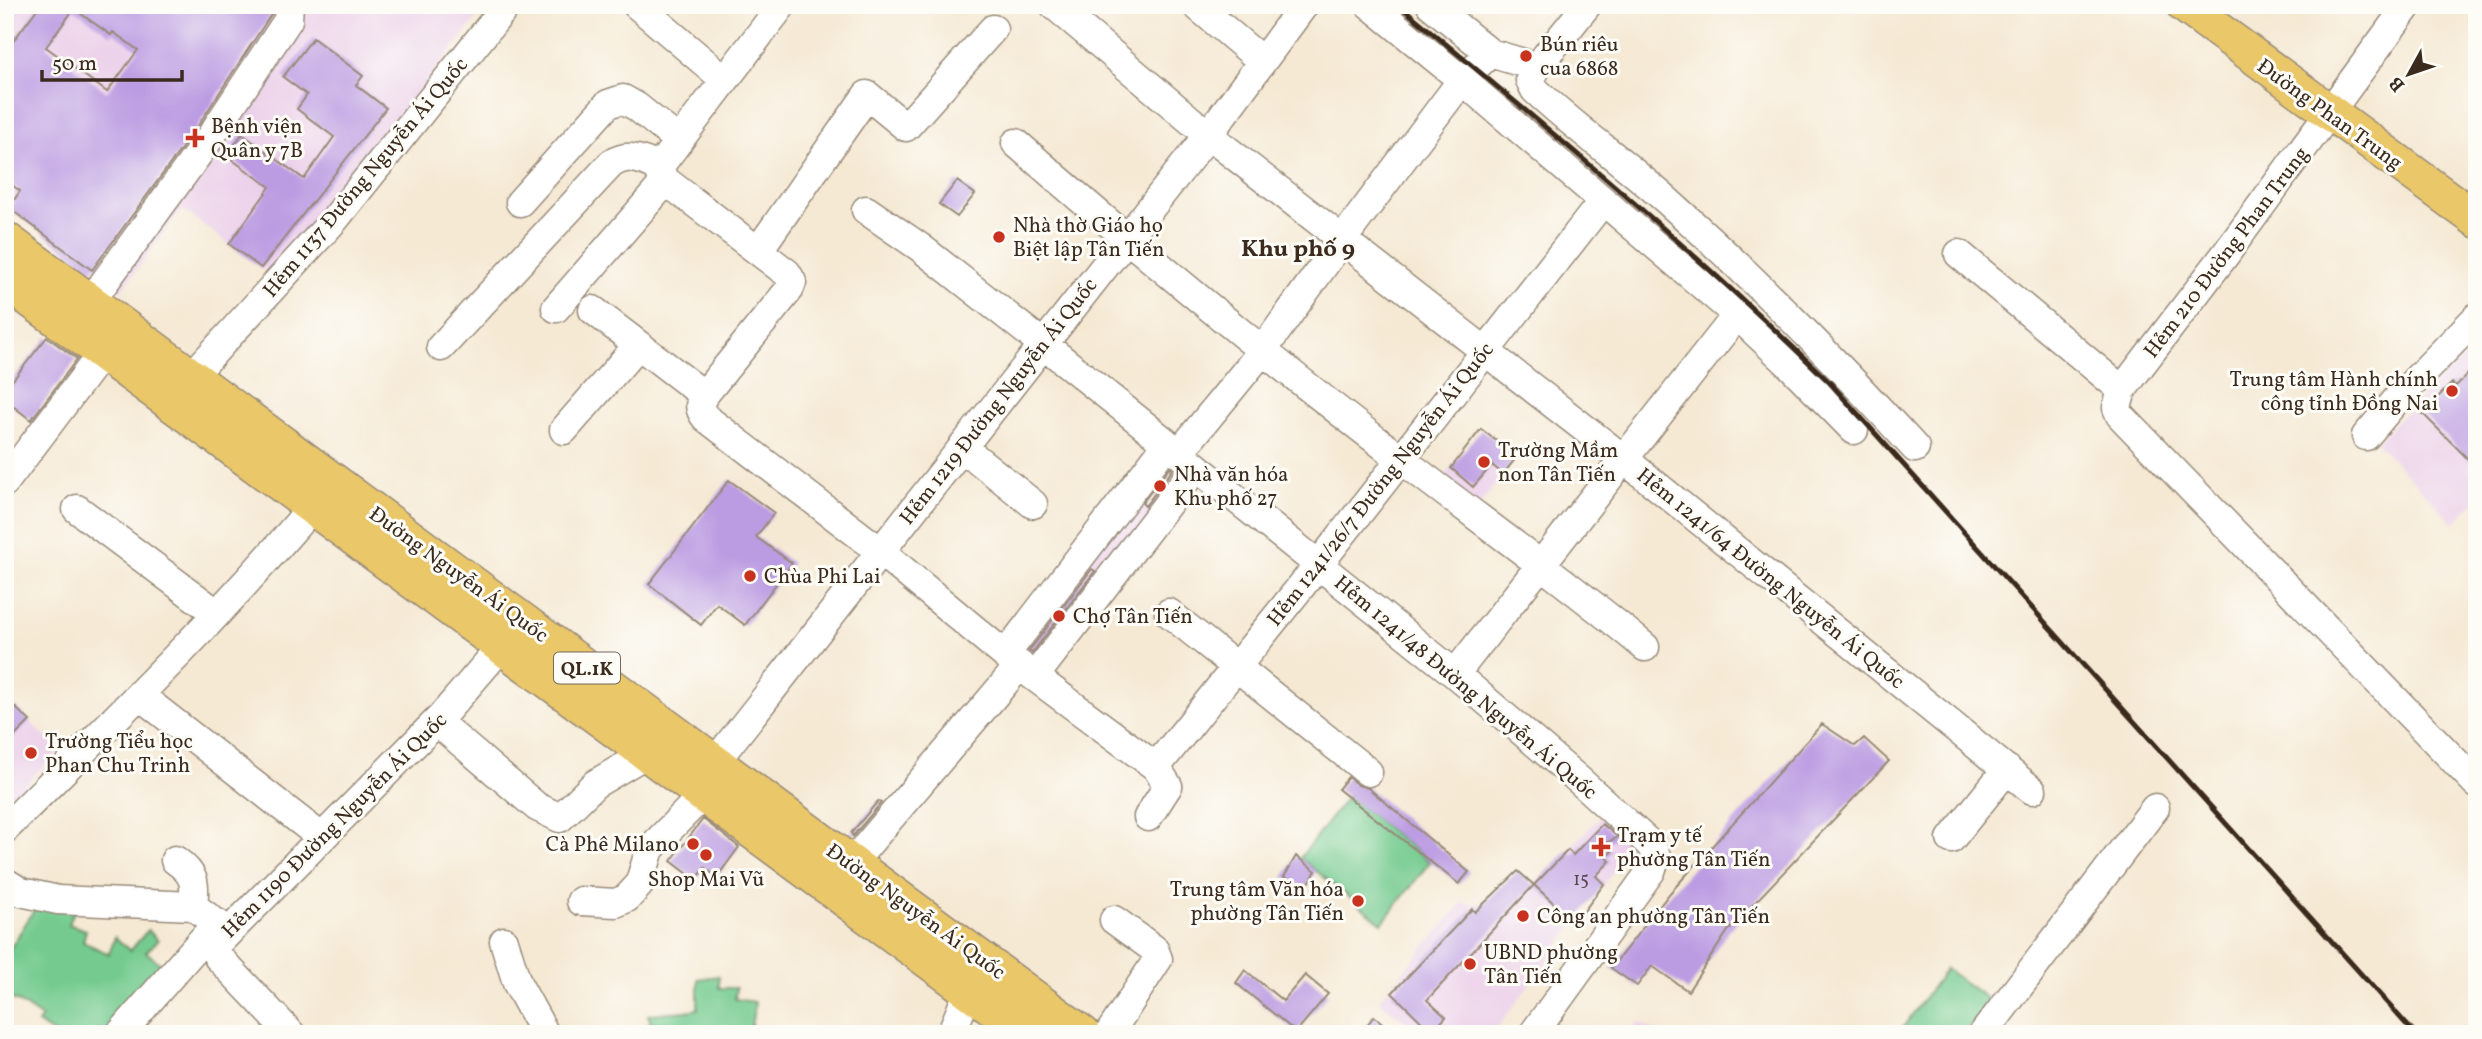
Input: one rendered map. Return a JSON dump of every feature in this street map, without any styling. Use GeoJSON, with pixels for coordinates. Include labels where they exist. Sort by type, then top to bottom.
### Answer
{"type":"FeatureCollection","features":[{"type":"Feature","properties":{"kind":"main road","name":"Đường Phan Trung"},"geometry":{"type":"LineString","coordinates":[[2184,5],[2477,220]]}},
{"type":"Feature","properties":{"kind":"main road","name":"Đường Nguyễn Ái Quốc"},"geometry":{"type":"LineString","coordinates":[[5,239],[81,316],[103,352],[647,753],[709,778],[852,863],[1083,1034]]}},
{"type":"Feature","properties":{"kind":"main road","name":"Đường Nguyễn Ái Quốc"},"geometry":{"type":"LineString","coordinates":[[5,281],[81,316],[191,377],[709,778],[969,990],[1028,1034]]}},
{"type":"Feature","properties":{"kind":"street"},"geometry":{"type":"LineString","coordinates":[[81,316],[209,139],[288,20],[289,5]]}},
{"type":"Feature","properties":{"kind":"street","name":"Hẻm 1137 Đường Nguyễn Ái Quốc"},"geometry":{"type":"LineString","coordinates":[[191,377],[335,219],[507,5]]}},
{"type":"Feature","properties":{"kind":"street"},"geometry":{"type":"LineString","coordinates":[[637,5],[725,80]]}},
{"type":"Feature","properties":{"kind":"street"},"geometry":{"type":"LineString","coordinates":[[556,308],[663,174],[679,141],[782,5]]}},
{"type":"Feature","properties":{"kind":"street","name":"Hẻm 1241/64 Đường Nguyễn Ái Quốc"},"geometry":{"type":"LineString","coordinates":[[1054,5],[1208,135],[1625,460],[2032,790]]}},
{"type":"Feature","properties":{"kind":"street"},"geometry":{"type":"LineString","coordinates":[[1196,5],[1262,61]]}},
{"type":"Feature","properties":{"kind":"street","name":"Hẻm 1219 Đường Nguyễn Ái Quốc"},"geometry":{"type":"LineString","coordinates":[[582,901],[616,903],[627,898],[639,885],[650,849],[709,778],[880,551],[1208,135],[1304,5]]}},
{"type":"Feature","properties":{"kind":"street"},"geometry":{"type":"LineString","coordinates":[[1370,5],[1737,315],[1854,430]]}},
{"type":"Feature","properties":{"kind":"street"},"geometry":{"type":"LineString","coordinates":[[1431,5],[1490,53],[1537,67]]}},
{"type":"Feature","properties":{"kind":"street"},"geometry":{"type":"LineString","coordinates":[[1587,5],[1537,67],[1530,80],[1535,90],[1674,206],[1779,304],[1827,352],[1915,449]]}},
{"type":"Feature","properties":{"kind":"street","name":"Hẻm 210 Đường Phan Trung"},"geometry":{"type":"LineString","coordinates":[[2122,390],[2225,255],[2408,5]]}},
{"type":"Feature","properties":{"kind":"street"},"geometry":{"type":"LineString","coordinates":[[758,251],[867,95],[906,127],[993,29]]}},
{"type":"Feature","properties":{"kind":"street"},"geometry":{"type":"LineString","coordinates":[[852,863],[1020,666],[1263,350],[1462,80],[1490,53]]}},
{"type":"Feature","properties":{"kind":"street"},"geometry":{"type":"LineString","coordinates":[[520,202],[608,104],[615,100],[623,99],[637,107],[679,141]]}},
{"type":"Feature","properties":{"kind":"street"},"geometry":{"type":"LineString","coordinates":[[1016,143],[1126,239],[1263,350],[1400,458],[1583,595],[1645,647]]}},
{"type":"Feature","properties":{"kind":"street"},"geometry":{"type":"LineString","coordinates":[[441,347],[611,164],[621,157],[631,157],[663,174],[788,273],[792,282],[792,286],[699,402],[699,408],[706,418],[880,551],[1020,666],[1156,767],[1167,782],[1168,789],[1149,817]]}},
{"type":"Feature","properties":{"kind":"street","name":"Hẻm 1241/26/7 Đường Nguyễn Ái Quốc"},"geometry":{"type":"LineString","coordinates":[[1156,767],[1319,564],[1603,201]]}},
{"type":"Feature","properties":{"kind":"street","name":"Hẻm 1241/48 Đường Nguyễn Ái Quốc"},"geometry":{"type":"LineString","coordinates":[[866,210],[921,248],[1043,344],[1455,674],[1651,845],[1656,856],[1651,871],[1533,1034]]}},
{"type":"Feature","properties":{"kind":"street"},"geometry":{"type":"LineString","coordinates":[[1959,254],[2122,390],[2117,408],[2120,415],[2477,785]]}},
{"type":"Feature","properties":{"kind":"street"},"geometry":{"type":"LineString","coordinates":[[593,310],[704,395]]}},
{"type":"Feature","properties":{"kind":"street"},"geometry":{"type":"LineString","coordinates":[[1455,674],[1737,315]]}},
{"type":"Feature","properties":{"kind":"street"},"geometry":{"type":"LineString","coordinates":[[2366,436],[2399,397],[2477,317]]}},
{"type":"Feature","properties":{"kind":"street"},"geometry":{"type":"LineString","coordinates":[[564,430],[638,345]]}},
{"type":"Feature","properties":{"kind":"street"},"geometry":{"type":"LineString","coordinates":[[5,482],[103,352]]}},
{"type":"Feature","properties":{"kind":"street"},"geometry":{"type":"LineString","coordinates":[[962,447],[1033,504]]}},
{"type":"Feature","properties":{"kind":"street"},"geometry":{"type":"LineString","coordinates":[[5,829],[139,695],[313,506]]}},
{"type":"Feature","properties":{"kind":"street"},"geometry":{"type":"LineString","coordinates":[[76,509],[216,613]]}},
{"type":"Feature","properties":{"kind":"street"},"geometry":{"type":"LineString","coordinates":[[1169,613],[1368,772]]}},
{"type":"Feature","properties":{"kind":"street","name":"Hẻm 1190 Đường Nguyễn Ái Quốc"},"geometry":{"type":"LineString","coordinates":[[291,1034],[215,954],[222,927],[321,837],[436,722],[502,646]]}},
{"type":"Feature","properties":{"kind":"street"},"geometry":{"type":"LineString","coordinates":[[139,695],[321,837]]}},
{"type":"Feature","properties":{"kind":"street"},"geometry":{"type":"LineString","coordinates":[[436,722],[537,807],[560,818],[595,784],[647,753]]}},
{"type":"Feature","properties":{"kind":"street"},"geometry":{"type":"LineString","coordinates":[[1951,839],[2007,769]]}},
{"type":"Feature","properties":{"kind":"street"},"geometry":{"type":"LineString","coordinates":[[1983,1034],[2155,808]]}},
{"type":"Feature","properties":{"kind":"street"},"geometry":{"type":"LineString","coordinates":[[176,860],[187,868],[193,878],[196,887],[193,906]]}},
{"type":"Feature","properties":{"kind":"street"},"geometry":{"type":"LineString","coordinates":[[5,882],[21,892],[58,900],[193,906],[222,927],[120,1034]]}},
{"type":"Feature","properties":{"kind":"street"},"geometry":{"type":"LineString","coordinates":[[1109,1034],[1158,959],[1154,948],[1114,920]]}},
{"type":"Feature","properties":{"kind":"street"},"geometry":{"type":"LineString","coordinates":[[504,941],[517,983],[545,1034]]}},
{"type":"Feature","properties":{"kind":"street"},"geometry":{"type":"LineString","coordinates":[[951,1034],[969,990]]}},
{"type":"Feature","properties":{"kind":"shaded area","name":"Bệnh viện Quân y 7B"},"geometry":{"type":"Polygon","coordinates":[[[5,5],[487,5],[316,222],[269,274],[182,209],[121,291],[5,205],[5,5]]]}},
{"type":"Feature","properties":{"kind":"shaded area","name":"Trung tâm Hành chính công tỉnh Đồng Nai"},"geometry":{"type":"Polygon","coordinates":[[[2477,341],[2477,500],[2454,523],[2376,442],[2477,341]]]}},
{"type":"Feature","properties":{"kind":"shaded area","name":"Trường Mầm non Tân Tiến"},"geometry":{"type":"Polygon","coordinates":[[[1481,429],[1517,457],[1478,507],[1442,479],[1481,429]]]}},
{"type":"Feature","properties":{"kind":"shaded area","name":"Chợ Tân Tiến"},"geometry":{"type":"Polygon","coordinates":[[[1137,499],[1153,512],[1034,668],[1015,653],[1137,499]]]}},
{"type":"Feature","properties":{"kind":"shaded area","name":"Trường Tiểu học Phan Chu Trinh"},"geometry":{"type":"Polygon","coordinates":[[[5,698],[60,750],[5,805],[5,698]]]}},
{"type":"Feature","properties":{"kind":"shaded area","name":"Trạm y tế phường Tân Tiến"},"geometry":{"type":"Polygon","coordinates":[[[1604,813],[1634,845],[1604,884],[1568,850],[1604,813]]]}},
{"type":"Feature","properties":{"kind":"shaded area","name":"UBND phường Tân Tiến"},"geometry":{"type":"Polygon","coordinates":[[[1518,871],[1575,923],[1493,1034],[1420,1034],[1379,1000],[1463,902],[1484,903],[1518,871]]]}},
{"type":"Feature","properties":{"kind":"shaded area"},"geometry":{"type":"Polygon","coordinates":[[[1638,1022],[1662,1034],[1631,1034],[1638,1022]]]}},
{"type":"Feature","properties":{"kind":"green space"},"geometry":{"type":"Polygon","coordinates":[[[1348,796],[1430,862],[1382,923],[1300,858],[1348,796]]]}},
{"type":"Feature","properties":{"kind":"green space"},"geometry":{"type":"Polygon","coordinates":[[[39,902],[77,906],[68,924],[86,930],[83,942],[109,954],[115,937],[130,951],[148,930],[158,940],[146,952],[167,969],[110,1034],[54,1034],[38,1023],[42,1018],[17,1001],[5,997],[5,957],[39,902]]]}},
{"type":"Feature","properties":{"kind":"green space"},"geometry":{"type":"Polygon","coordinates":[[[1946,969],[1990,1001],[1964,1034],[1898,1034],[1946,969]]]}},
{"type":"Feature","properties":{"kind":"green space"},"geometry":{"type":"Polygon","coordinates":[[[719,976],[719,988],[736,988],[735,999],[755,1002],[751,1027],[767,1034],[633,1034],[651,1023],[648,1015],[698,1009],[698,979],[719,976]]]}},
{"type":"Feature","properties":{"kind":"building"},"geometry":{"type":"Polygon","coordinates":[[[40,5],[261,5],[272,13],[195,130],[92,270],[9,208],[20,191],[5,180],[5,52],[40,5]],[[74,9],[46,47],[107,92],[138,50],[113,32],[111,35],[74,9]]]}},
{"type":"Feature","properties":{"kind":"building"},"geometry":{"type":"Polygon","coordinates":[[[313,38],[363,76],[356,85],[386,108],[261,268],[229,244],[270,187],[227,156],[242,134],[304,179],[334,137],[297,109],[307,95],[283,77],[313,38]]]}},
{"type":"Feature","properties":{"kind":"building"},"geometry":{"type":"Polygon","coordinates":[[[957,181],[975,194],[957,217],[939,204],[957,181]]]}},
{"type":"Feature","properties":{"kind":"building"},"geometry":{"type":"Polygon","coordinates":[[[47,337],[77,359],[31,420],[5,400],[5,390],[47,337]]]}},
{"type":"Feature","properties":{"kind":"building"},"geometry":{"type":"Polygon","coordinates":[[[2477,365],[2477,468],[2422,413],[2452,383],[2456,386],[2477,365]]]}},
{"type":"Feature","properties":{"kind":"building","name":"Trường Mầm non Tân Tiến"},"geometry":{"type":"Polygon","coordinates":[[[1481,429],[1517,457],[1503,474],[1492,465],[1473,487],[1451,468],[1481,429]]]}},
{"type":"Feature","properties":{"kind":"building"},"geometry":{"type":"Polygon","coordinates":[[[1170,467],[1173,469],[1145,506],[1142,503],[1170,467]]]}},
{"type":"Feature","properties":{"kind":"building"},"geometry":{"type":"Polygon","coordinates":[[[729,480],[774,513],[756,537],[792,563],[745,625],[717,604],[701,625],[649,584],[729,480]]]}},
{"type":"Feature","properties":{"kind":"building"},"geometry":{"type":"Polygon","coordinates":[[[1092,569],[1095,571],[1032,653],[1029,651],[1092,569]]]}},
{"type":"Feature","properties":{"kind":"building"},"geometry":{"type":"Polygon","coordinates":[[[5,698],[30,721],[5,746],[5,698]]]}},
{"type":"Feature","properties":{"kind":"building"},"geometry":{"type":"Polygon","coordinates":[[[1822,724],[1855,746],[1864,738],[1889,761],[1728,931],[1688,991],[1652,966],[1637,986],[1611,968],[1670,893],[1822,724]]]}},
{"type":"Feature","properties":{"kind":"building"},"geometry":{"type":"Polygon","coordinates":[[[1348,777],[1358,785],[1368,788],[1469,872],[1459,884],[1338,789],[1348,777]]]}},
{"type":"Feature","properties":{"kind":"building"},"geometry":{"type":"Polygon","coordinates":[[[878,801],[881,803],[853,836],[851,833],[878,801]]]}},
{"type":"Feature","properties":{"kind":"building"},"geometry":{"type":"Polygon","coordinates":[[[703,819],[739,847],[717,877],[705,868],[696,880],[671,861],[703,819]]]}},
{"type":"Feature","properties":{"kind":"building"},"geometry":{"type":"Polygon","coordinates":[[[1602,824],[1618,837],[1604,844],[1612,851],[1606,857],[1610,861],[1596,876],[1604,884],[1575,923],[1534,885],[1568,850],[1573,855],[1602,824]]]}},
{"type":"Feature","properties":{"kind":"building"},"geometry":{"type":"Polygon","coordinates":[[[1296,856],[1316,871],[1306,888],[1284,877],[1296,856]]]}},
{"type":"Feature","properties":{"kind":"building"},"geometry":{"type":"Polygon","coordinates":[[[1518,871],[1534,885],[1427,1000],[1446,1017],[1432,1032],[1392,993],[1472,909],[1475,912],[1518,871]]]}},
{"type":"Feature","properties":{"kind":"building"},"geometry":{"type":"Polygon","coordinates":[[[1245,970],[1283,1001],[1305,975],[1328,994],[1296,1032],[1236,983],[1245,970]]]}},
{"type":"Feature","properties":{"kind":"building"},"geometry":{"type":"Polygon","coordinates":[[[1374,1016],[1395,1034],[1360,1034],[1374,1016]]]}},
{"type":"Feature","properties":{"kind":"railway"},"geometry":{"type":"LineString","coordinates":[[1399,5],[1673,237],[1830,383],[2415,1034]]}},
{"type":"Feature","properties":{"kind":"place","name":"Bún riêu cua 6868"},"geometry":{"type":"Point","coordinates":[1526,56]}},
{"type":"Feature","properties":{"kind":"place","name":"Bệnh viện Quân y 7B"},"geometry":{"type":"Point","coordinates":[195,138]}},
{"type":"Feature","properties":{"kind":"place","name":"Nhà thờ Giáo họ Biệt lập Tân Tiến"},"geometry":{"type":"Point","coordinates":[999,237]}},
{"type":"Feature","properties":{"kind":"place","name":"Trung tâm Hành chính công tỉnh Đồng Nai"},"geometry":{"type":"Point","coordinates":[2452,391]}},
{"type":"Feature","properties":{"kind":"place","name":"Trường Mầm non Tân Tiến"},"geometry":{"type":"Point","coordinates":[1484,462]}},
{"type":"Feature","properties":{"kind":"place","name":"Nhà văn hóa Khu phố 27"},"geometry":{"type":"Point","coordinates":[1160,486]}},
{"type":"Feature","properties":{"kind":"place","name":"Chùa Phi Lai"},"geometry":{"type":"Point","coordinates":[750,576]}},
{"type":"Feature","properties":{"kind":"place","name":"Chợ Tân Tiến"},"geometry":{"type":"Point","coordinates":[1059,616]}},
{"type":"Feature","properties":{"kind":"place","name":"Trường Tiểu học Phan Chu Trinh"},"geometry":{"type":"Point","coordinates":[31,753]}},
{"type":"Feature","properties":{"kind":"place","name":"Cà Phê Milano"},"geometry":{"type":"Point","coordinates":[693,844]}},
{"type":"Feature","properties":{"kind":"place","name":"Trạm y tế phường Tân Tiến"},"geometry":{"type":"Point","coordinates":[1601,847]}},
{"type":"Feature","properties":{"kind":"place","name":"Shop Mai Vũ"},"geometry":{"type":"Point","coordinates":[706,855]}},
{"type":"Feature","properties":{"kind":"place","name":"Trung tâm Văn hóa phường Tân Tiến"},"geometry":{"type":"Point","coordinates":[1358,901]}},
{"type":"Feature","properties":{"kind":"place","name":"Công an phường Tân Tiến"},"geometry":{"type":"Point","coordinates":[1523,916]}},
{"type":"Feature","properties":{"kind":"place","name":"UBND phường Tân Tiến"},"geometry":{"type":"Point","coordinates":[1470,964]}},
{"type":"Feature","properties":{"kind":"district","name":"Khu phố 9"},"geometry":{"type":"Point","coordinates":[1298,248]}}]}
